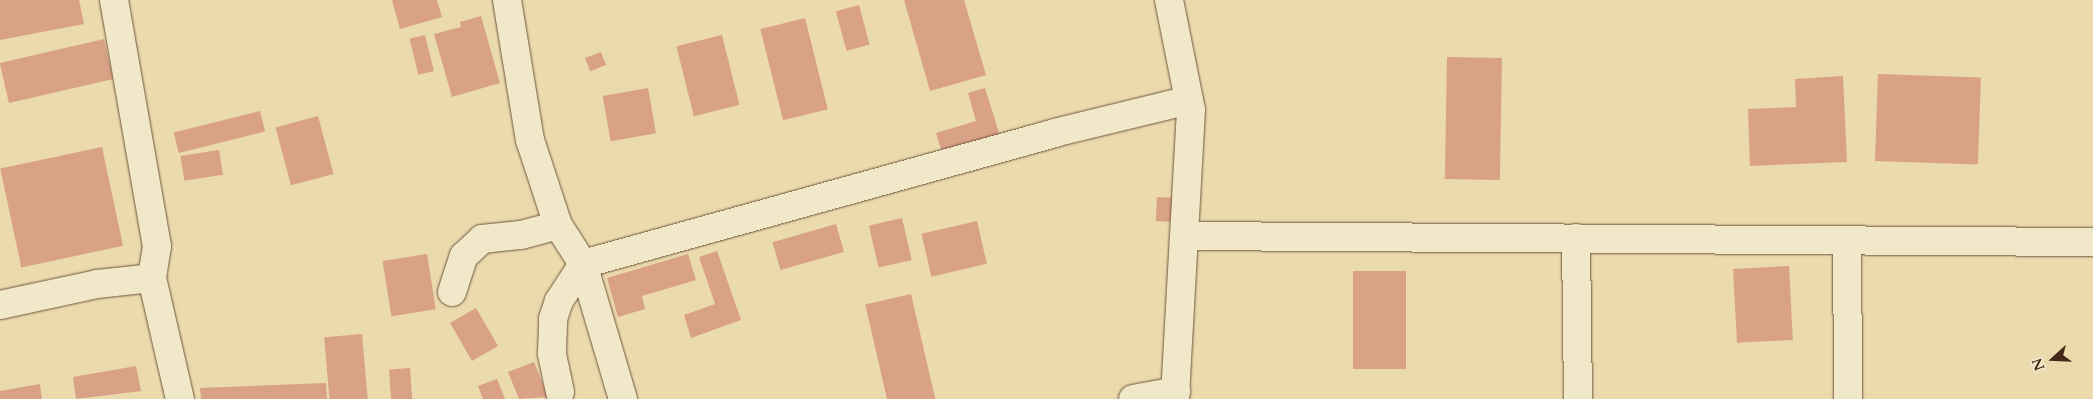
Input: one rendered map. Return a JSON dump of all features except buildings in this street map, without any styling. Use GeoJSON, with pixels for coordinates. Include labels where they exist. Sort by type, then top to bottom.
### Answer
{"type":"FeatureCollection","features":[{"type":"Feature","properties":{"kind":"street"},"geometry":{"type":"LineString","coordinates":[[114,0],[157,246],[152,278],[180,399]]}},
{"type":"Feature","properties":{"kind":"street"},"geometry":{"type":"LineString","coordinates":[[507,0],[530,140],[558,225],[584,264],[623,399]]}},
{"type":"Feature","properties":{"kind":"street"},"geometry":{"type":"LineString","coordinates":[[1133,399],[1175,395],[1185,236],[1189,100],[1169,0]]}},
{"type":"Feature","properties":{"kind":"street"},"geometry":{"type":"LineString","coordinates":[[560,392],[552,353],[553,319],[559,302],[584,264],[1054,133],[1189,100]]}},
{"type":"Feature","properties":{"kind":"street"},"geometry":{"type":"LineString","coordinates":[[452,292],[464,256],[482,239],[521,235],[558,225]]}},
{"type":"Feature","properties":{"kind":"street"},"geometry":{"type":"LineString","coordinates":[[1185,236],[2093,242]]}},
{"type":"Feature","properties":{"kind":"street"},"geometry":{"type":"LineString","coordinates":[[1576,238],[1578,399]]}},
{"type":"Feature","properties":{"kind":"street"},"geometry":{"type":"LineString","coordinates":[[1847,241],[1848,399]]}},
{"type":"Feature","properties":{"kind":"street"},"geometry":{"type":"LineString","coordinates":[[0,305],[97,284],[152,278]]}}]}
